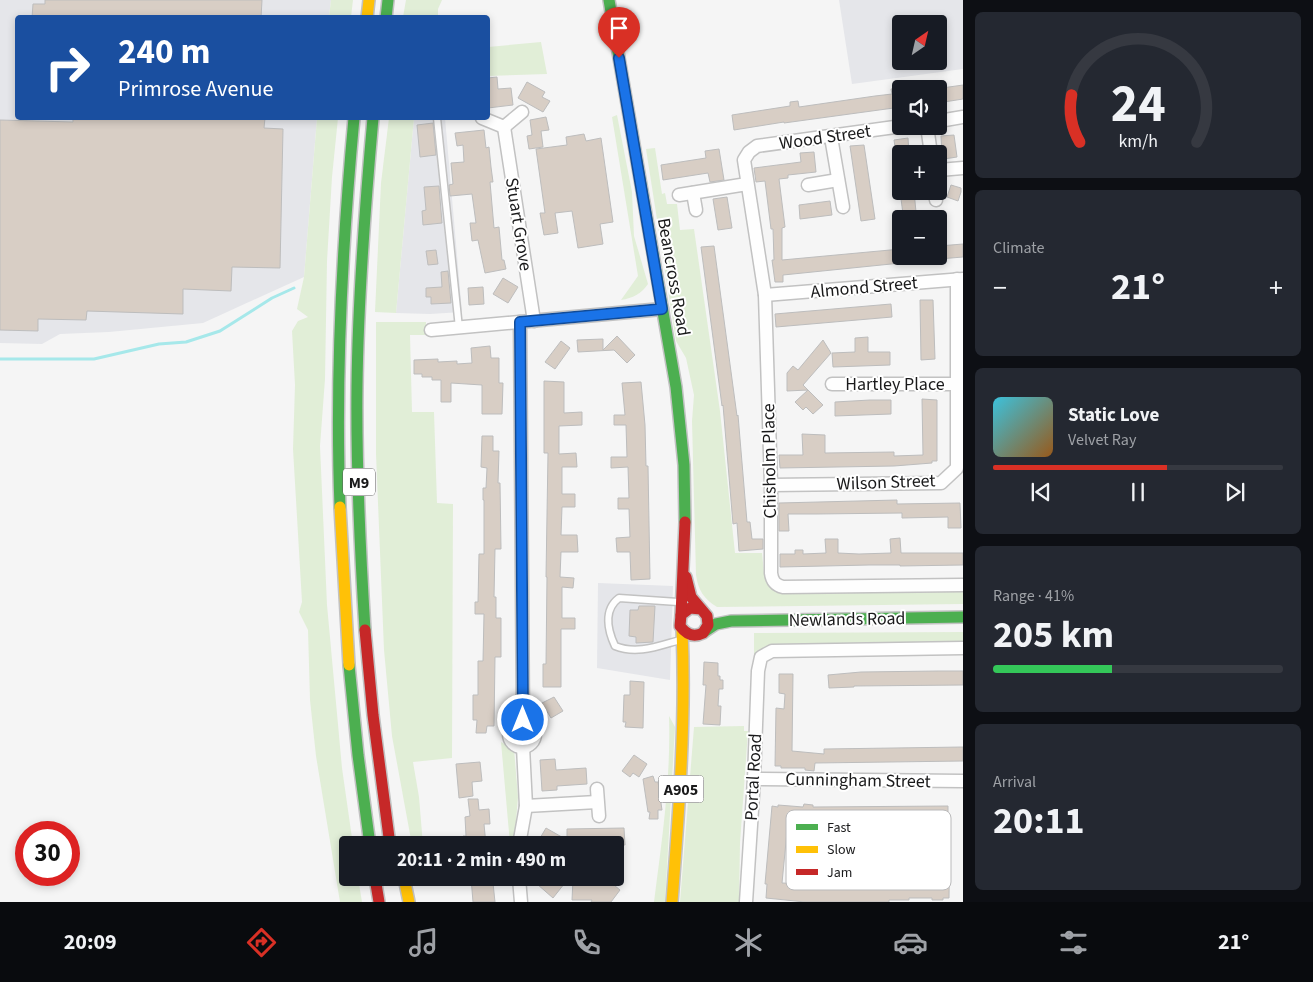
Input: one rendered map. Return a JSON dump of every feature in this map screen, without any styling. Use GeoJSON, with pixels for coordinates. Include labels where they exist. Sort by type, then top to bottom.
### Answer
{"type":"FeatureCollection","features":[{"type":"Feature","properties":{"kind":"main road"},"geometry":{"type":"LineString","coordinates":[[367,15],[369,0]]}},
{"type":"Feature","properties":{"kind":"main road"},"geometry":{"type":"LineString","coordinates":[[386,15],[388,0]]}},
{"type":"Feature","properties":{"kind":"main road","name":"Beancross Road"},"geometry":{"type":"LineString","coordinates":[[609,0],[676,387],[682,438],[685,492],[681,614]]}},
{"type":"Feature","properties":{"kind":"main road","name":"M9"},"geometry":{"type":"LineString","coordinates":[[354,120],[344,235],[340,312],[338,470],[346,631],[358,759],[369,836]]}},
{"type":"Feature","properties":{"kind":"main road","name":"M9"},"geometry":{"type":"LineString","coordinates":[[373,120],[362,258],[358,366],[358,464],[365,622],[389,836]]}},
{"type":"Feature","properties":{"kind":"main road","name":"Beancross Road"},"geometry":{"type":"LineString","coordinates":[[684,562],[686,582],[692,597],[700,609]]}},
{"type":"Feature","properties":{"kind":"main road"},"geometry":{"type":"LineString","coordinates":[[681,614],[686,609],[700,609]]}},
{"type":"Feature","properties":{"kind":"main road","name":"Newlands Road"},"geometry":{"type":"LineString","coordinates":[[700,609],[731,621]]}},
{"type":"Feature","properties":{"kind":"main road","name":"A905"},"geometry":{"type":"LineString","coordinates":[[672,902],[682,774],[684,675],[692,634],[709,622],[700,609]]}},
{"type":"Feature","properties":{"kind":"main road","name":"A905"},"geometry":{"type":"LineString","coordinates":[[681,614],[679,622],[692,634]]}},
{"type":"Feature","properties":{"kind":"main road","name":"Newlands Road"},"geometry":{"type":"LineString","coordinates":[[692,634],[716,624],[731,621],[963,617]]}},
{"type":"Feature","properties":{"kind":"main road","name":"A905"},"geometry":{"type":"LineString","coordinates":[[684,675],[692,634]]}},
{"type":"Feature","properties":{"kind":"main road"},"geometry":{"type":"LineString","coordinates":[[378,752],[395,836]]}},
{"type":"Feature","properties":{"kind":"main road"},"geometry":{"type":"LineString","coordinates":[[376,886],[379,902]]}},
{"type":"Feature","properties":{"kind":"main road"},"geometry":{"type":"LineString","coordinates":[[396,886],[399,902]]}},
{"type":"Feature","properties":{"kind":"main road"},"geometry":{"type":"LineString","coordinates":[[406,886],[409,902]]}},
{"type":"Feature","properties":{"kind":"street"},"geometry":{"type":"LineString","coordinates":[[486,120],[504,128],[522,112]]}},
{"type":"Feature","properties":{"kind":"street"},"geometry":{"type":"LineString","coordinates":[[947,120],[963,117]]}},
{"type":"Feature","properties":{"kind":"street","name":"Stuart Grove"},"geometry":{"type":"LineString","coordinates":[[504,128],[534,321]]}},
{"type":"Feature","properties":{"kind":"street","name":"Wood Street"},"geometry":{"type":"LineString","coordinates":[[749,152],[757,146],[892,128]]}},
{"type":"Feature","properties":{"kind":"street"},"geometry":{"type":"LineString","coordinates":[[831,137],[843,207]]}},
{"type":"Feature","properties":{"kind":"street","name":"Chisholm Place"},"geometry":{"type":"LineString","coordinates":[[749,152],[744,160],[765,296],[772,581],[783,587],[963,585]]}},
{"type":"Feature","properties":{"kind":"street"},"geometry":{"type":"LineString","coordinates":[[947,169],[963,168]]}},
{"type":"Feature","properties":{"kind":"street"},"geometry":{"type":"LineString","coordinates":[[808,184],[838,180]]}},
{"type":"Feature","properties":{"kind":"street"},"geometry":{"type":"LineString","coordinates":[[678,195],[747,184]]}},
{"type":"Feature","properties":{"kind":"street"},"geometry":{"type":"LineString","coordinates":[[693,193],[696,210]]}},
{"type":"Feature","properties":{"kind":"street","name":"Almond Street"},"geometry":{"type":"LineString","coordinates":[[765,296],[960,279]]}},
{"type":"Feature","properties":{"kind":"street","name":"Wilson Street"},"geometry":{"type":"LineString","coordinates":[[771,484],[941,483],[957,468],[960,279]]}},
{"type":"Feature","properties":{"kind":"street"},"geometry":{"type":"LineString","coordinates":[[431,330],[662,309]]}},
{"type":"Feature","properties":{"kind":"street"},"geometry":{"type":"LineString","coordinates":[[520,322],[523,720]]}},
{"type":"Feature","properties":{"kind":"street","name":"Hartley Place"},"geometry":{"type":"LineString","coordinates":[[832,384],[957,384]]}},
{"type":"Feature","properties":{"kind":"street","name":"Newlands Road"},"geometry":{"type":"LineString","coordinates":[[765,654],[772,651],[963,648]]}},
{"type":"Feature","properties":{"kind":"street","name":"Portal Road"},"geometry":{"type":"LineString","coordinates":[[746,902],[754,779],[758,671],[761,657],[765,654]]}},
{"type":"Feature","properties":{"kind":"street"},"geometry":{"type":"LineString","coordinates":[[523,720],[531,725],[535,734],[531,742],[523,747],[513,744],[508,735],[512,724],[523,720]]}},
{"type":"Feature","properties":{"kind":"street"},"geometry":{"type":"LineString","coordinates":[[521,836],[526,806],[523,747]]}},
{"type":"Feature","properties":{"kind":"street","name":"Cunningham Street"},"geometry":{"type":"LineString","coordinates":[[754,779],[963,781]]}},
{"type":"Feature","properties":{"kind":"street"},"geometry":{"type":"LineString","coordinates":[[597,789],[598,816]]}},
{"type":"Feature","properties":{"kind":"street"},"geometry":{"type":"LineString","coordinates":[[526,806],[597,802]]}},
{"type":"Feature","properties":{"kind":"street"},"geometry":{"type":"LineString","coordinates":[[520,886],[521,902]]}},
{"type":"Feature","properties":{"kind":"lane"},"geometry":{"type":"LineString","coordinates":[[437,120],[460,328]]}},
{"type":"Feature","properties":{"kind":"lane"},"geometry":{"type":"LineString","coordinates":[[692,634],[647,649],[626,650],[615,646],[608,622],[610,610],[614,602],[619,598],[671,600],[700,609]]}},
{"type":"Feature","properties":{"kind":"shaded area"},"geometry":{"type":"Polygon","coordinates":[[[0,0],[331,0],[329,15],[15,15],[15,120],[317,120],[304,277],[203,323],[109,332],[60,334],[42,344],[0,343],[0,0]]]}},
{"type":"Feature","properties":{"kind":"shaded area"},"geometry":{"type":"Polygon","coordinates":[[[839,0],[963,0],[963,69],[852,84],[839,0]]]}},
{"type":"Feature","properties":{"kind":"shaded area"},"geometry":{"type":"Polygon","coordinates":[[[414,120],[445,120],[462,312],[430,314],[396,313],[414,120]]]}},
{"type":"Feature","properties":{"kind":"shaded area"},"geometry":{"type":"Polygon","coordinates":[[[598,583],[673,586],[670,680],[597,668],[598,583]]]}},
{"type":"Feature","properties":{"kind":"green space"},"geometry":{"type":"Polygon","coordinates":[[[331,0],[353,0],[351,15],[329,15],[331,0]]]}},
{"type":"Feature","properties":{"kind":"green space"},"geometry":{"type":"Polygon","coordinates":[[[406,0],[442,0],[438,9],[438,15],[403,15],[406,0]]]}},
{"type":"Feature","properties":{"kind":"green space"},"geometry":{"type":"Polygon","coordinates":[[[541,42],[547,74],[490,76],[490,47],[541,42]]]}},
{"type":"Feature","properties":{"kind":"green space"},"geometry":{"type":"Polygon","coordinates":[[[617,115],[632,192],[634,236],[648,284],[636,295],[621,300],[638,276],[612,117],[617,115]]]}},
{"type":"Feature","properties":{"kind":"green space"},"geometry":{"type":"Polygon","coordinates":[[[317,120],[338,120],[327,261],[325,379],[320,446],[327,605],[342,768],[352,836],[339,836],[339,886],[359,886],[362,902],[340,902],[316,756],[310,700],[308,630],[299,612],[302,602],[293,449],[295,385],[292,331],[298,321],[308,317],[297,309],[304,277],[317,120]]]}},
{"type":"Feature","properties":{"kind":"green space"},"geometry":{"type":"Polygon","coordinates":[[[389,120],[414,120],[396,313],[375,312],[381,183],[389,120]]]}},
{"type":"Feature","properties":{"kind":"green space"},"geometry":{"type":"Polygon","coordinates":[[[655,148],[662,194],[665,193],[667,204],[677,204],[680,230],[694,229],[720,411],[735,553],[762,553],[764,573],[771,585],[963,590],[963,604],[717,607],[702,594],[696,575],[692,421],[694,395],[686,358],[676,341],[646,149],[655,148]]]}},
{"type":"Feature","properties":{"kind":"green space"},"geometry":{"type":"Polygon","coordinates":[[[376,322],[426,322],[426,335],[410,335],[412,412],[434,412],[437,503],[453,504],[452,758],[413,762],[419,797],[422,836],[410,836],[392,736],[384,650],[376,454],[376,322]]]}},
{"type":"Feature","properties":{"kind":"green space"},"geometry":{"type":"Polygon","coordinates":[[[963,632],[963,643],[771,647],[760,650],[754,660],[754,633],[963,632]]]}},
{"type":"Feature","properties":{"kind":"green space"},"geometry":{"type":"Polygon","coordinates":[[[669,716],[675,727],[665,902],[654,902],[663,833],[669,763],[669,716]]]}},
{"type":"Feature","properties":{"kind":"green space"},"geometry":{"type":"Polygon","coordinates":[[[744,726],[744,731],[748,731],[740,843],[739,902],[680,902],[694,727],[744,726]]]}},
{"type":"Feature","properties":{"kind":"green space"},"geometry":{"type":"Polygon","coordinates":[[[501,742],[514,749],[518,797],[515,836],[509,836],[501,742]]]}},
{"type":"Feature","properties":{"kind":"building"},"geometry":{"type":"Polygon","coordinates":[[[45,0],[262,0],[261,15],[32,15],[33,4],[45,4],[45,0]]]}},
{"type":"Feature","properties":{"kind":"building"},"geometry":{"type":"Polygon","coordinates":[[[497,77],[498,89],[511,88],[513,105],[490,108],[490,78],[497,77]]]}},
{"type":"Feature","properties":{"kind":"building"},"geometry":{"type":"Polygon","coordinates":[[[527,82],[545,92],[542,97],[550,101],[543,112],[518,98],[527,82]]]}},
{"type":"Feature","properties":{"kind":"building"},"geometry":{"type":"Polygon","coordinates":[[[963,85],[963,99],[947,102],[947,87],[963,85]]]}},
{"type":"Feature","properties":{"kind":"building"},"geometry":{"type":"Polygon","coordinates":[[[892,94],[892,108],[734,130],[732,115],[790,106],[790,102],[798,101],[799,107],[892,94]]]}},
{"type":"Feature","properties":{"kind":"building"},"geometry":{"type":"Polygon","coordinates":[[[546,117],[549,130],[541,131],[543,147],[529,149],[527,136],[532,135],[530,120],[546,117]]]}},
{"type":"Feature","properties":{"kind":"building"},"geometry":{"type":"Polygon","coordinates":[[[0,120],[73,122],[73,120],[265,120],[264,128],[283,129],[280,268],[232,267],[231,291],[183,289],[183,314],[87,311],[86,320],[38,319],[38,331],[0,330],[0,120]]]}},
{"type":"Feature","properties":{"kind":"building"},"geometry":{"type":"Polygon","coordinates":[[[433,123],[436,155],[420,157],[417,125],[433,123]]]}},
{"type":"Feature","properties":{"kind":"building"},"geometry":{"type":"Polygon","coordinates":[[[484,130],[486,148],[489,147],[493,182],[490,182],[494,228],[499,227],[502,260],[504,260],[506,269],[485,273],[478,240],[472,241],[470,223],[476,223],[472,194],[450,196],[449,185],[453,184],[451,163],[464,162],[463,145],[457,146],[455,133],[484,130]]]}},
{"type":"Feature","properties":{"kind":"building"},"geometry":{"type":"Polygon","coordinates":[[[584,134],[586,141],[601,138],[613,222],[600,224],[603,244],[578,248],[572,211],[555,213],[558,233],[544,235],[540,213],[545,213],[536,149],[567,145],[566,137],[584,134]]]}},
{"type":"Feature","properties":{"kind":"building"},"geometry":{"type":"Polygon","coordinates":[[[954,135],[957,157],[947,159],[947,145],[942,145],[941,136],[954,135]]]}},
{"type":"Feature","properties":{"kind":"building"},"geometry":{"type":"Polygon","coordinates":[[[908,138],[908,145],[895,145],[894,140],[908,138]]]}},
{"type":"Feature","properties":{"kind":"building"},"geometry":{"type":"Polygon","coordinates":[[[864,145],[875,219],[861,221],[850,146],[864,145]]]}},
{"type":"Feature","properties":{"kind":"building"},"geometry":{"type":"Polygon","coordinates":[[[719,149],[724,180],[710,182],[708,173],[663,180],[661,165],[706,158],[705,151],[719,149]]]}},
{"type":"Feature","properties":{"kind":"building"},"geometry":{"type":"Polygon","coordinates":[[[814,152],[816,172],[788,175],[788,178],[779,179],[785,227],[782,228],[782,260],[892,250],[892,264],[783,275],[783,282],[775,282],[772,260],[774,260],[773,229],[771,229],[765,181],[756,182],[754,168],[801,162],[800,153],[814,152]]]}},
{"type":"Feature","properties":{"kind":"building"},"geometry":{"type":"Polygon","coordinates":[[[951,185],[961,188],[958,201],[947,197],[951,185]]]}},
{"type":"Feature","properties":{"kind":"building"},"geometry":{"type":"Polygon","coordinates":[[[439,186],[442,223],[423,225],[422,211],[426,210],[424,187],[439,186]]]}},
{"type":"Feature","properties":{"kind":"building"},"geometry":{"type":"Polygon","coordinates":[[[727,197],[732,228],[718,230],[713,199],[727,197]]]}},
{"type":"Feature","properties":{"kind":"building"},"geometry":{"type":"Polygon","coordinates":[[[901,200],[915,200],[916,210],[902,210],[901,200]]]}},
{"type":"Feature","properties":{"kind":"building"},"geometry":{"type":"Polygon","coordinates":[[[830,201],[832,215],[800,219],[799,205],[830,201]]]}},
{"type":"Feature","properties":{"kind":"building"},"geometry":{"type":"Polygon","coordinates":[[[963,244],[963,257],[947,258],[947,245],[963,244]]]}},
{"type":"Feature","properties":{"kind":"building"},"geometry":{"type":"Polygon","coordinates":[[[714,246],[738,415],[747,522],[750,522],[752,539],[763,539],[763,549],[739,551],[737,523],[733,524],[723,405],[701,247],[714,246]]]}},
{"type":"Feature","properties":{"kind":"building"},"geometry":{"type":"Polygon","coordinates":[[[436,250],[438,264],[428,265],[426,251],[436,250]]]}},
{"type":"Feature","properties":{"kind":"building"},"geometry":{"type":"Polygon","coordinates":[[[448,271],[451,303],[431,304],[431,297],[426,297],[426,288],[442,287],[441,272],[448,271]]]}},
{"type":"Feature","properties":{"kind":"building"},"geometry":{"type":"Polygon","coordinates":[[[503,278],[518,287],[508,303],[493,294],[503,278]]]}},
{"type":"Feature","properties":{"kind":"building"},"geometry":{"type":"Polygon","coordinates":[[[483,287],[484,304],[469,305],[468,288],[483,287]]]}},
{"type":"Feature","properties":{"kind":"building"},"geometry":{"type":"Polygon","coordinates":[[[920,300],[933,300],[935,359],[921,360],[920,300]]]}},
{"type":"Feature","properties":{"kind":"building"},"geometry":{"type":"Polygon","coordinates":[[[891,304],[892,317],[776,327],[775,314],[891,304]]]}},
{"type":"Feature","properties":{"kind":"building"},"geometry":{"type":"Polygon","coordinates":[[[617,336],[635,355],[627,363],[614,350],[578,352],[577,340],[603,339],[603,350],[617,336]]]}},
{"type":"Feature","properties":{"kind":"building"},"geometry":{"type":"Polygon","coordinates":[[[868,337],[868,352],[890,352],[890,365],[833,367],[832,353],[855,352],[855,338],[868,337]]]}},
{"type":"Feature","properties":{"kind":"building"},"geometry":{"type":"Polygon","coordinates":[[[823,340],[831,353],[803,385],[808,390],[787,391],[787,373],[793,366],[798,370],[823,340]]]}},
{"type":"Feature","properties":{"kind":"building"},"geometry":{"type":"Polygon","coordinates":[[[561,341],[570,348],[555,369],[545,362],[561,341]]]}},
{"type":"Feature","properties":{"kind":"building"},"geometry":{"type":"Polygon","coordinates":[[[490,346],[491,358],[499,358],[499,383],[503,383],[502,414],[482,414],[482,385],[451,383],[451,402],[441,402],[441,380],[432,380],[432,377],[422,377],[422,374],[414,374],[414,360],[438,359],[438,362],[457,361],[457,364],[472,363],[471,348],[490,346]]]}},
{"type":"Feature","properties":{"kind":"building"},"geometry":{"type":"Polygon","coordinates":[[[544,381],[564,382],[564,413],[582,412],[582,425],[559,426],[559,454],[576,453],[577,467],[562,467],[562,494],[575,494],[575,507],[562,507],[561,535],[577,535],[578,552],[561,552],[560,577],[574,578],[573,588],[562,587],[562,618],[575,618],[575,629],[561,629],[561,687],[543,687],[543,664],[546,664],[548,453],[544,453],[544,381]]]}},
{"type":"Feature","properties":{"kind":"building"},"geometry":{"type":"Polygon","coordinates":[[[641,382],[646,466],[648,466],[650,579],[631,580],[630,552],[617,552],[616,538],[630,537],[629,509],[618,509],[618,498],[629,498],[628,467],[611,468],[611,457],[627,457],[626,425],[614,425],[614,415],[625,415],[622,383],[641,382]]]}},
{"type":"Feature","properties":{"kind":"building"},"geometry":{"type":"Polygon","coordinates":[[[808,390],[823,405],[813,414],[806,407],[803,410],[795,402],[808,390]]]}},
{"type":"Feature","properties":{"kind":"building"},"geometry":{"type":"Polygon","coordinates":[[[922,399],[937,400],[937,461],[894,466],[780,468],[779,455],[803,455],[802,434],[825,435],[825,453],[894,452],[894,456],[923,455],[922,399]]]}},
{"type":"Feature","properties":{"kind":"building"},"geometry":{"type":"Polygon","coordinates":[[[891,400],[891,414],[835,416],[835,402],[891,400]]]}},
{"type":"Feature","properties":{"kind":"building"},"geometry":{"type":"Polygon","coordinates":[[[482,436],[493,436],[493,451],[499,451],[498,483],[500,483],[501,549],[495,549],[494,597],[496,597],[496,618],[501,618],[501,657],[495,657],[494,726],[487,726],[486,733],[476,733],[477,720],[473,720],[473,695],[478,695],[478,661],[483,661],[484,614],[475,614],[475,602],[478,602],[479,554],[484,554],[483,488],[486,488],[487,468],[481,467],[482,436]]]}},
{"type":"Feature","properties":{"kind":"building"},"geometry":{"type":"Polygon","coordinates":[[[897,500],[897,504],[960,503],[961,528],[948,528],[948,517],[902,518],[902,513],[788,514],[789,531],[779,531],[779,503],[897,500]]]}},
{"type":"Feature","properties":{"kind":"building"},"geometry":{"type":"Polygon","coordinates":[[[900,538],[901,553],[963,553],[963,565],[780,567],[780,554],[795,554],[795,550],[803,550],[803,554],[826,553],[825,539],[838,539],[838,553],[859,554],[891,553],[890,539],[900,538]]]}},
{"type":"Feature","properties":{"kind":"building"},"geometry":{"type":"Polygon","coordinates":[[[639,606],[655,606],[653,642],[636,643],[636,637],[629,636],[630,610],[638,610],[639,606]]]}},
{"type":"Feature","properties":{"kind":"building"},"geometry":{"type":"Polygon","coordinates":[[[704,662],[718,663],[718,676],[720,676],[720,680],[723,680],[723,689],[719,689],[718,706],[721,706],[720,725],[703,724],[706,685],[703,685],[704,662]]]}},
{"type":"Feature","properties":{"kind":"building"},"geometry":{"type":"Polygon","coordinates":[[[963,671],[963,685],[829,688],[828,675],[861,672],[963,671]]]}},
{"type":"Feature","properties":{"kind":"building"},"geometry":{"type":"Polygon","coordinates":[[[779,674],[793,674],[792,751],[824,754],[824,749],[963,747],[963,761],[815,763],[814,771],[805,770],[805,768],[781,768],[781,766],[775,766],[776,708],[784,709],[785,694],[779,693],[779,674]]]}},
{"type":"Feature","properties":{"kind":"building"},"geometry":{"type":"Polygon","coordinates":[[[630,681],[644,682],[643,728],[625,727],[626,722],[623,722],[624,695],[630,695],[630,681]]]}},
{"type":"Feature","properties":{"kind":"building"},"geometry":{"type":"Polygon","coordinates":[[[554,697],[563,711],[551,718],[542,703],[554,697]]]}},
{"type":"Feature","properties":{"kind":"building"},"geometry":{"type":"Polygon","coordinates":[[[634,755],[647,764],[639,777],[633,773],[630,777],[622,771],[634,755]]]}},
{"type":"Feature","properties":{"kind":"building"},"geometry":{"type":"Polygon","coordinates":[[[555,759],[556,770],[586,768],[587,784],[557,786],[557,790],[542,791],[540,760],[555,759]]]}},
{"type":"Feature","properties":{"kind":"building"},"geometry":{"type":"Polygon","coordinates":[[[480,762],[482,781],[472,782],[473,796],[459,798],[456,764],[480,762]]]}},
{"type":"Feature","properties":{"kind":"building"},"geometry":{"type":"Polygon","coordinates":[[[653,776],[655,782],[658,782],[662,810],[658,810],[658,819],[649,819],[650,812],[648,812],[643,779],[653,776]]]}},
{"type":"Feature","properties":{"kind":"building"},"geometry":{"type":"Polygon","coordinates":[[[468,799],[478,799],[479,810],[489,809],[490,824],[484,824],[485,836],[466,836],[465,817],[470,816],[468,799]]]}},
{"type":"Feature","properties":{"kind":"building"},"geometry":{"type":"Polygon","coordinates":[[[804,804],[813,805],[813,807],[948,806],[948,810],[786,810],[786,842],[782,883],[786,883],[786,890],[949,890],[949,898],[932,900],[932,898],[909,898],[909,900],[889,900],[889,902],[805,902],[766,898],[767,884],[765,884],[772,806],[778,807],[778,805],[803,807],[804,804]]]}},
{"type":"Feature","properties":{"kind":"building"},"geometry":{"type":"Polygon","coordinates":[[[546,828],[560,836],[541,836],[546,828]]]}},
{"type":"Feature","properties":{"kind":"building"},"geometry":{"type":"Polygon","coordinates":[[[624,828],[625,845],[624,836],[567,836],[567,829],[624,828]]]}},
{"type":"Feature","properties":{"kind":"building"},"geometry":{"type":"Polygon","coordinates":[[[472,886],[493,886],[495,902],[473,902],[472,886]]]}},
{"type":"Feature","properties":{"kind":"building"},"geometry":{"type":"Polygon","coordinates":[[[539,886],[562,886],[553,898],[539,886]]]}},
{"type":"Feature","properties":{"kind":"building"},"geometry":{"type":"Polygon","coordinates":[[[573,886],[615,886],[620,890],[611,902],[572,900],[573,886]]]}},
{"type":"Feature","properties":{"kind":"waterway"},"geometry":{"type":"LineString","coordinates":[[0,359],[94,359],[159,344],[186,342],[220,331],[272,298],[294,288]]}},
{"type":"Feature","properties":{"kind":"traffic: fast"},"geometry":{"type":"LineString","coordinates":[[386,15],[388,0]]}},
{"type":"Feature","properties":{"kind":"traffic: fast"},"geometry":{"type":"LineString","coordinates":[[609,0],[676,387],[684,465],[685,522]]}},
{"type":"Feature","properties":{"kind":"traffic: fast"},"geometry":{"type":"LineString","coordinates":[[340,507],[339,361],[346,215],[354,120]]}},
{"type":"Feature","properties":{"kind":"traffic: fast"},"geometry":{"type":"LineString","coordinates":[[365,630],[357,448],[357,387],[362,252],[373,120]]}},
{"type":"Feature","properties":{"kind":"traffic: fast"},"geometry":{"type":"LineString","coordinates":[[704,632],[716,624],[731,621],[963,617]]}},
{"type":"Feature","properties":{"kind":"traffic: fast"},"geometry":{"type":"LineString","coordinates":[[349,665],[369,836]]}},
{"type":"Feature","properties":{"kind":"traffic: slow"},"geometry":{"type":"LineString","coordinates":[[367,15],[369,0]]}},
{"type":"Feature","properties":{"kind":"traffic: slow"},"geometry":{"type":"LineString","coordinates":[[340,507],[349,665]]}},
{"type":"Feature","properties":{"kind":"traffic: slow"},"geometry":{"type":"LineString","coordinates":[[672,902],[682,731],[682,629]]}},
{"type":"Feature","properties":{"kind":"traffic: slow"},"geometry":{"type":"LineString","coordinates":[[406,886],[409,902]]}},
{"type":"Feature","properties":{"kind":"traffic: jam"},"geometry":{"type":"LineString","coordinates":[[681,615],[685,522]]}},
{"type":"Feature","properties":{"kind":"traffic: jam"},"geometry":{"type":"LineString","coordinates":[[686,577],[691,597],[707,616],[708,625],[703,633],[693,635],[687,633],[680,626],[681,615],[690,608],[701,609]]}},
{"type":"Feature","properties":{"kind":"traffic: jam"},"geometry":{"type":"LineString","coordinates":[[365,630],[373,715],[389,836]]}},
{"type":"Feature","properties":{"kind":"traffic: jam"},"geometry":{"type":"LineString","coordinates":[[376,886],[379,902]]}},
{"type":"Feature","properties":{"kind":"route"},"geometry":{"type":"LineString","coordinates":[[523,720],[520,322],[662,309],[619,58]]}}]}
